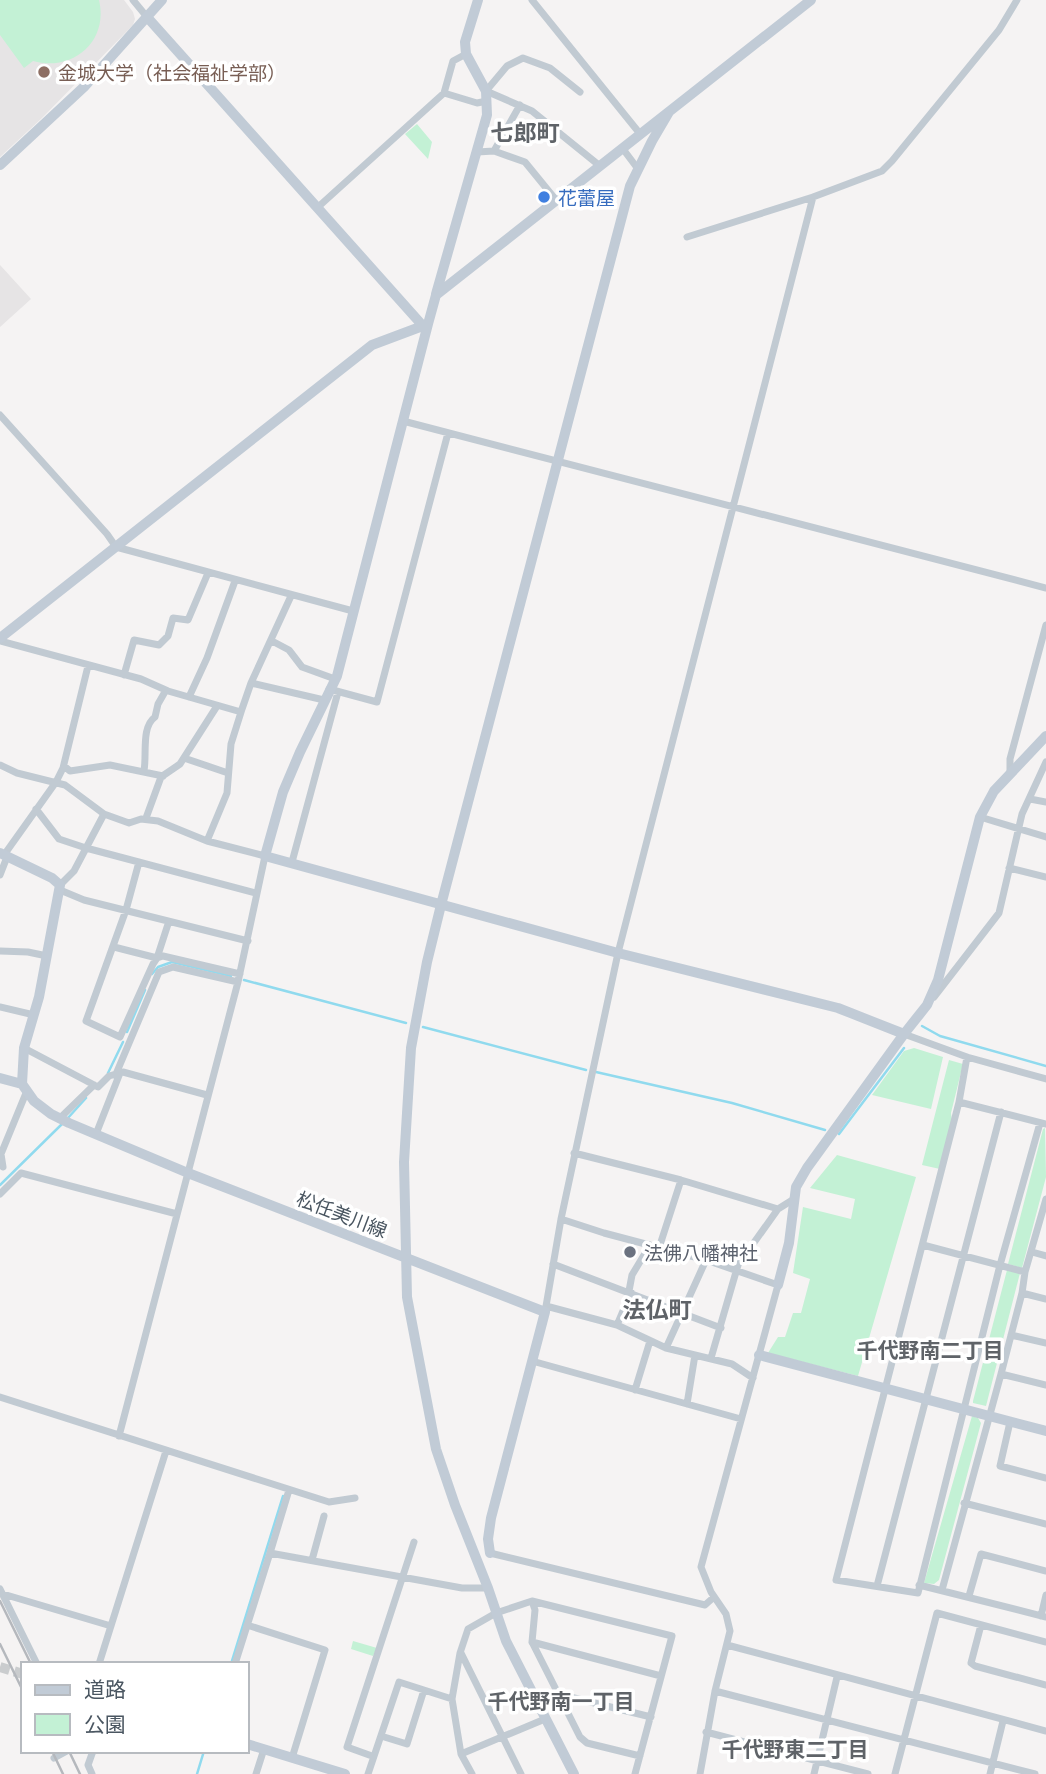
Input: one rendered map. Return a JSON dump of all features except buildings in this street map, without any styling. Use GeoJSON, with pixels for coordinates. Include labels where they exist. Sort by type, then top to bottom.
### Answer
{"type":"FeatureCollection","features":[{"type":"Feature","properties":{"kind":"street"},"geometry":{"type":"LineString","coordinates":[[133,0],[317,208],[426,325]]}},
{"type":"Feature","properties":{"kind":"street"},"geometry":{"type":"LineString","coordinates":[[0,164],[85,86],[162,0]]}},
{"type":"Feature","properties":{"kind":"street"},"geometry":{"type":"LineString","coordinates":[[292,862],[332,690],[426,325],[487,115],[486,96],[466,54],[468,29],[478,0]]}},
{"type":"Feature","properties":{"kind":"street"},"geometry":{"type":"LineString","coordinates":[[532,0],[641,135]]}},
{"type":"Feature","properties":{"kind":"street"},"geometry":{"type":"LineString","coordinates":[[436,295],[810,0]]}},
{"type":"Feature","properties":{"kind":"street"},"geometry":{"type":"LineString","coordinates":[[687,237],[813,197],[882,171],[999,30],[1017,0]]}},
{"type":"Feature","properties":{"kind":"street"},"geometry":{"type":"LineString","coordinates":[[317,208],[444,93],[453,61],[466,54]]}},
{"type":"Feature","properties":{"kind":"street"},"geometry":{"type":"LineString","coordinates":[[444,93],[477,103],[486,96],[507,66],[523,58],[550,68],[580,92]]}},
{"type":"Feature","properties":{"kind":"street"},"geometry":{"type":"LineString","coordinates":[[486,96],[520,105],[545,120],[600,166]]}},
{"type":"Feature","properties":{"kind":"street"},"geometry":{"type":"LineString","coordinates":[[494,151],[520,105]]}},
{"type":"Feature","properties":{"kind":"street"},"geometry":{"type":"LineString","coordinates":[[669,112],[630,186],[427,962],[411,1048],[404,1162],[404,1258],[545,1309],[617,1325],[666,1348],[732,1364],[753,1378]]}},
{"type":"Feature","properties":{"kind":"street"},"geometry":{"type":"LineString","coordinates":[[623,149],[638,169]]}},
{"type":"Feature","properties":{"kind":"street"},"geometry":{"type":"LineString","coordinates":[[477,152],[494,151],[527,163],[556,200]]}},
{"type":"Feature","properties":{"kind":"street"},"geometry":{"type":"LineString","coordinates":[[714,1597],[705,1605],[491,1553],[488,1539],[491,1518],[545,1309],[574,1153],[618,953],[813,197]]}},
{"type":"Feature","properties":{"kind":"street"},"geometry":{"type":"LineString","coordinates":[[0,640],[372,345],[426,325]]}},
{"type":"Feature","properties":{"kind":"street"},"geometry":{"type":"LineString","coordinates":[[0,415],[116,547],[353,611]]}},
{"type":"Feature","properties":{"kind":"street"},"geometry":{"type":"LineString","coordinates":[[402,421],[1046,588]]}},
{"type":"Feature","properties":{"kind":"street"},"geometry":{"type":"LineString","coordinates":[[251,682],[332,690],[377,702],[448,433]]}},
{"type":"Feature","properties":{"kind":"street"},"geometry":{"type":"LineString","coordinates":[[124,675],[134,640],[159,645],[168,636],[173,618],[188,620],[208,573]]}},
{"type":"Feature","properties":{"kind":"street"},"geometry":{"type":"LineString","coordinates":[[189,697],[207,658],[235,581]]}},
{"type":"Feature","properties":{"kind":"street"},"geometry":{"type":"LineString","coordinates":[[207,841],[227,793],[231,744],[251,682],[291,596]]}},
{"type":"Feature","properties":{"kind":"street"},"geometry":{"type":"LineString","coordinates":[[1010,772],[1010,759],[1046,625]]}},
{"type":"Feature","properties":{"kind":"street"},"geometry":{"type":"LineString","coordinates":[[0,640],[241,712]]}},
{"type":"Feature","properties":{"kind":"street"},"geometry":{"type":"LineString","coordinates":[[272,641],[289,650],[302,667],[332,690]]}},
{"type":"Feature","properties":{"kind":"street"},"geometry":{"type":"LineString","coordinates":[[0,874],[4,855],[56,782],[64,766],[88,666]]}},
{"type":"Feature","properties":{"kind":"street"},"geometry":{"type":"LineString","coordinates":[[144,771],[147,754],[145,734],[166,690]]}},
{"type":"Feature","properties":{"kind":"street"},"geometry":{"type":"LineString","coordinates":[[119,1436],[239,978],[265,856],[284,792],[332,690]]}},
{"type":"Feature","properties":{"kind":"street"},"geometry":{"type":"LineString","coordinates":[[146,818],[163,776],[180,764],[217,706]]}},
{"type":"Feature","properties":{"kind":"street"},"geometry":{"type":"LineString","coordinates":[[927,1005],[938,980],[980,817],[994,791],[1046,736]]}},
{"type":"Feature","properties":{"kind":"street"},"geometry":{"type":"LineString","coordinates":[[184,758],[228,773]]}},
{"type":"Feature","properties":{"kind":"street"},"geometry":{"type":"LineString","coordinates":[[700,1774],[706,1732],[730,1631],[726,1614],[714,1597],[701,1567],[789,1243],[796,1187],[904,1034],[999,913],[1022,814],[1046,762]]}},
{"type":"Feature","properties":{"kind":"street"},"geometry":{"type":"LineString","coordinates":[[0,765],[17,773],[65,785],[104,814],[129,823],[146,818],[158,821],[207,841],[618,953],[838,1009],[967,1057],[1046,1079]]}},
{"type":"Feature","properties":{"kind":"street"},"geometry":{"type":"LineString","coordinates":[[64,766],[70,771],[110,765],[163,776]]}},
{"type":"Feature","properties":{"kind":"street"},"geometry":{"type":"LineString","coordinates":[[1030,799],[1046,802]]}},
{"type":"Feature","properties":{"kind":"street"},"geometry":{"type":"LineString","coordinates":[[36,809],[59,839],[256,893]]}},
{"type":"Feature","properties":{"kind":"street"},"geometry":{"type":"LineString","coordinates":[[104,814],[74,871],[60,888],[34,1015],[24,1048],[24,1089],[1,1154],[2,1166],[177,1214]]}},
{"type":"Feature","properties":{"kind":"street"},"geometry":{"type":"LineString","coordinates":[[980,817],[1046,837]]}},
{"type":"Feature","properties":{"kind":"street"},"geometry":{"type":"LineString","coordinates":[[4,855],[52,878],[60,888],[84,900],[248,941]]}},
{"type":"Feature","properties":{"kind":"street"},"geometry":{"type":"LineString","coordinates":[[129,1040],[86,1021],[114,947],[139,862]]}},
{"type":"Feature","properties":{"kind":"street"},"geometry":{"type":"LineString","coordinates":[[1009,868],[1046,877]]}},
{"type":"Feature","properties":{"kind":"street"},"geometry":{"type":"LineString","coordinates":[[120,1037],[157,958],[169,921]]}},
{"type":"Feature","properties":{"kind":"street"},"geometry":{"type":"LineString","coordinates":[[114,947],[157,958],[169,957],[239,978]]}},
{"type":"Feature","properties":{"kind":"street"},"geometry":{"type":"LineString","coordinates":[[0,951],[47,956]]}},
{"type":"Feature","properties":{"kind":"street"},"geometry":{"type":"LineString","coordinates":[[96,1133],[129,1040],[159,972],[173,967],[239,978]]}},
{"type":"Feature","properties":{"kind":"street"},"geometry":{"type":"LineString","coordinates":[[0,1007],[34,1015]]}},
{"type":"Feature","properties":{"kind":"street"},"geometry":{"type":"LineString","coordinates":[[24,1048],[98,1087],[109,1076],[118,1073],[207,1095]]}},
{"type":"Feature","properties":{"kind":"street"},"geometry":{"type":"LineString","coordinates":[[959,1102],[1043,1124],[1000,1265],[918,1593],[836,1580],[959,1102],[967,1057]]}},
{"type":"Feature","properties":{"kind":"street"},"geometry":{"type":"LineString","coordinates":[[0,1079],[24,1089]]}},
{"type":"Feature","properties":{"kind":"street"},"geometry":{"type":"LineString","coordinates":[[63,1120],[94,1084]]}},
{"type":"Feature","properties":{"kind":"street","name":"松任美川線"},"geometry":{"type":"LineString","coordinates":[[24,1089],[63,1120],[188,1173],[404,1258],[407,1297],[436,1449],[506,1641],[574,1774]]}},
{"type":"Feature","properties":{"kind":"street"},"geometry":{"type":"LineString","coordinates":[[877,1586],[1001,1112]]}},
{"type":"Feature","properties":{"kind":"street"},"geometry":{"type":"LineString","coordinates":[[574,1153],[681,1180],[778,1209]]}},
{"type":"Feature","properties":{"kind":"street"},"geometry":{"type":"LineString","coordinates":[[0,1194],[21,1173]]}},
{"type":"Feature","properties":{"kind":"street"},"geometry":{"type":"LineString","coordinates":[[659,1248],[681,1180]]}},
{"type":"Feature","properties":{"kind":"street"},"geometry":{"type":"LineString","coordinates":[[711,1359],[738,1265],[778,1209],[794,1199]]}},
{"type":"Feature","properties":{"kind":"street"},"geometry":{"type":"LineString","coordinates":[[942,1590],[1001,1374],[1025,1272],[1045,1211],[1046,1199]]}},
{"type":"Feature","properties":{"kind":"street"},"geometry":{"type":"LineString","coordinates":[[561,1219],[778,1285]]}},
{"type":"Feature","properties":{"kind":"street"},"geometry":{"type":"LineString","coordinates":[[617,1325],[630,1292],[632,1276],[650,1245]]}},
{"type":"Feature","properties":{"kind":"street"},"geometry":{"type":"LineString","coordinates":[[923,1245],[1025,1272]]}},
{"type":"Feature","properties":{"kind":"street"},"geometry":{"type":"LineString","coordinates":[[1032,1252],[1046,1256]]}},
{"type":"Feature","properties":{"kind":"street"},"geometry":{"type":"LineString","coordinates":[[666,1348],[705,1261]]}},
{"type":"Feature","properties":{"kind":"street"},"geometry":{"type":"LineString","coordinates":[[553,1264],[721,1328]]}},
{"type":"Feature","properties":{"kind":"street"},"geometry":{"type":"LineString","coordinates":[[1022,1293],[1046,1299]]}},
{"type":"Feature","properties":{"kind":"street"},"geometry":{"type":"LineString","coordinates":[[1011,1335],[1046,1343]]}},
{"type":"Feature","properties":{"kind":"street"},"geometry":{"type":"LineString","coordinates":[[635,1390],[650,1340]]}},
{"type":"Feature","properties":{"kind":"street"},"geometry":{"type":"LineString","coordinates":[[687,1404],[695,1355]]}},
{"type":"Feature","properties":{"kind":"street"},"geometry":{"type":"LineString","coordinates":[[759,1355],[1046,1431]]}},
{"type":"Feature","properties":{"kind":"street"},"geometry":{"type":"LineString","coordinates":[[532,1361],[741,1419]]}},
{"type":"Feature","properties":{"kind":"street"},"geometry":{"type":"LineString","coordinates":[[1001,1374],[1046,1385]]}},
{"type":"Feature","properties":{"kind":"street"},"geometry":{"type":"LineString","coordinates":[[0,1397],[329,1502],[355,1498]]}},
{"type":"Feature","properties":{"kind":"street"},"geometry":{"type":"LineString","coordinates":[[1010,1422],[1000,1466],[1046,1478]]}},
{"type":"Feature","properties":{"kind":"street"},"geometry":{"type":"LineString","coordinates":[[100,1662],[166,1451]]}},
{"type":"Feature","properties":{"kind":"street"},"geometry":{"type":"LineString","coordinates":[[236,1662],[289,1490]]}},
{"type":"Feature","properties":{"kind":"street"},"geometry":{"type":"LineString","coordinates":[[964,1503],[1046,1524]]}},
{"type":"Feature","properties":{"kind":"street"},"geometry":{"type":"LineString","coordinates":[[312,1560],[324,1516]]}},
{"type":"Feature","properties":{"kind":"street"},"geometry":{"type":"LineString","coordinates":[[373,1756],[347,1747],[414,1542]]}},
{"type":"Feature","properties":{"kind":"street"},"geometry":{"type":"LineString","coordinates":[[270,1553],[462,1588],[488,1588]]}},
{"type":"Feature","properties":{"kind":"street"},"geometry":{"type":"LineString","coordinates":[[969,1596],[981,1554],[1046,1570]]}},
{"type":"Feature","properties":{"kind":"street"},"geometry":{"type":"LineString","coordinates":[[919,1585],[1043,1616],[1046,1595]]}},
{"type":"Feature","properties":{"kind":"street"},"geometry":{"type":"LineString","coordinates":[[1,1592],[111,1626]]}},
{"type":"Feature","properties":{"kind":"street"},"geometry":{"type":"LineString","coordinates":[[1,1592],[36,1662]]}},
{"type":"Feature","properties":{"kind":"street"},"geometry":{"type":"LineString","coordinates":[[532,1601],[535,1610],[532,1642],[580,1737],[587,1743],[640,1756]]}},
{"type":"Feature","properties":{"kind":"street"},"geometry":{"type":"LineString","coordinates":[[472,1774],[461,1754],[452,1699],[460,1653],[468,1629],[496,1613],[532,1601],[672,1636],[635,1774]]}},
{"type":"Feature","properties":{"kind":"street"},"geometry":{"type":"LineString","coordinates":[[895,1774],[937,1613],[1046,1642]]}},
{"type":"Feature","properties":{"kind":"street"},"geometry":{"type":"LineString","coordinates":[[247,1625],[325,1650],[292,1758]]}},
{"type":"Feature","properties":{"kind":"street"},"geometry":{"type":"LineString","coordinates":[[981,1625],[971,1663],[1046,1685]]}},
{"type":"Feature","properties":{"kind":"street"},"geometry":{"type":"LineString","coordinates":[[532,1642],[661,1676]]}},
{"type":"Feature","properties":{"kind":"street"},"geometry":{"type":"LineString","coordinates":[[727,1645],[837,1677],[1046,1731]]}},
{"type":"Feature","properties":{"kind":"street"},"geometry":{"type":"LineString","coordinates":[[460,1653],[521,1774]]}},
{"type":"Feature","properties":{"kind":"street"},"geometry":{"type":"LineString","coordinates":[[814,1774],[837,1677]]}},
{"type":"Feature","properties":{"kind":"street"},"geometry":{"type":"LineString","coordinates":[[368,1774],[399,1682],[452,1699]]}},
{"type":"Feature","properties":{"kind":"street"},"geometry":{"type":"LineString","coordinates":[[381,1735],[407,1744],[424,1690]]}},
{"type":"Feature","properties":{"kind":"street"},"geometry":{"type":"LineString","coordinates":[[715,1691],[1035,1774]]}},
{"type":"Feature","properties":{"kind":"street"},"geometry":{"type":"LineString","coordinates":[[558,1694],[651,1717]]}},
{"type":"Feature","properties":{"kind":"street"},"geometry":{"type":"LineString","coordinates":[[461,1754],[545,1719]]}},
{"type":"Feature","properties":{"kind":"street"},"geometry":{"type":"LineString","coordinates":[[990,1774],[1003,1721]]}},
{"type":"Feature","properties":{"kind":"street"},"geometry":{"type":"LineString","coordinates":[[706,1732],[868,1774]]}},
{"type":"Feature","properties":{"kind":"street"},"geometry":{"type":"LineString","coordinates":[[248,1744],[345,1774]]}},
{"type":"Feature","properties":{"kind":"street"},"geometry":{"type":"LineString","coordinates":[[256,1774],[264,1749]]}},
{"type":"Feature","properties":{"kind":"street"},"geometry":{"type":"LineString","coordinates":[[54,1758],[63,1753]]}},
{"type":"Feature","properties":{"kind":"street"},"geometry":{"type":"LineString","coordinates":[[92,1753],[88,1765],[92,1774]]}},
{"type":"Feature","properties":{"kind":"shaded area","name":"金城大学（社会福祉学部）"},"geometry":{"type":"Polygon","coordinates":[[[0,0],[124,0],[135,19],[133,25],[0,157],[0,0]]]}},
{"type":"Feature","properties":{"kind":"shaded area"},"geometry":{"type":"Polygon","coordinates":[[[0,265],[31,299],[0,327],[0,265]]]}},
{"type":"Feature","properties":{"kind":"green space"},"geometry":{"type":"Polygon","coordinates":[[[0,0],[99,0],[101,15],[98,29],[93,41],[74,58],[61,62],[33,61],[24,68],[0,35],[0,0]]]}},
{"type":"Feature","properties":{"kind":"green space"},"geometry":{"type":"Polygon","coordinates":[[[417,124],[432,142],[428,159],[405,134],[417,124]]]}},
{"type":"Feature","properties":{"kind":"green space"},"geometry":{"type":"Polygon","coordinates":[[[914,1048],[943,1057],[931,1109],[872,1095],[904,1051],[914,1048]]]}},
{"type":"Feature","properties":{"kind":"green space"},"geometry":{"type":"Polygon","coordinates":[[[949,1060],[963,1064],[940,1169],[922,1165],[949,1060]]]}},
{"type":"Feature","properties":{"kind":"green space"},"geometry":{"type":"Polygon","coordinates":[[[1045,1128],[1046,1177],[1022,1268],[1008,1264],[1045,1128]]]}},
{"type":"Feature","properties":{"kind":"green space"},"geometry":{"type":"Polygon","coordinates":[[[837,1155],[916,1177],[858,1376],[768,1353],[778,1337],[785,1337],[793,1313],[801,1313],[810,1279],[793,1273],[803,1207],[851,1219],[855,1199],[810,1188],[837,1155]]]}},
{"type":"Feature","properties":{"kind":"green space"},"geometry":{"type":"Polygon","coordinates":[[[1007,1270],[1020,1273],[986,1406],[973,1401],[1007,1270]]]}},
{"type":"Feature","properties":{"kind":"green space"},"geometry":{"type":"Polygon","coordinates":[[[972,1416],[978,1418],[981,1423],[939,1580],[934,1584],[924,1583],[972,1416]]]}},
{"type":"Feature","properties":{"kind":"green space"},"geometry":{"type":"Polygon","coordinates":[[[353,1641],[377,1648],[373,1656],[351,1649],[353,1641]]]}},
{"type":"Feature","properties":{"kind":"waterway"},"geometry":{"type":"LineString","coordinates":[[152,974],[158,967],[172,962],[231,976]]}},
{"type":"Feature","properties":{"kind":"waterway"},"geometry":{"type":"LineString","coordinates":[[244,980],[406,1023]]}},
{"type":"Feature","properties":{"kind":"waterway"},"geometry":{"type":"LineString","coordinates":[[127,1032],[145,990]]}},
{"type":"Feature","properties":{"kind":"waterway"},"geometry":{"type":"LineString","coordinates":[[922,1026],[940,1036],[1046,1066]]}},
{"type":"Feature","properties":{"kind":"waterway"},"geometry":{"type":"LineString","coordinates":[[423,1027],[586,1070]]}},
{"type":"Feature","properties":{"kind":"waterway"},"geometry":{"type":"LineString","coordinates":[[108,1073],[123,1042]]}},
{"type":"Feature","properties":{"kind":"waterway"},"geometry":{"type":"LineString","coordinates":[[839,1134],[904,1048]]}},
{"type":"Feature","properties":{"kind":"waterway"},"geometry":{"type":"LineString","coordinates":[[596,1072],[732,1103],[825,1130]]}},
{"type":"Feature","properties":{"kind":"waterway"},"geometry":{"type":"LineString","coordinates":[[67,1119],[86,1098]]}},
{"type":"Feature","properties":{"kind":"waterway"},"geometry":{"type":"LineString","coordinates":[[0,1185],[62,1124]]}},
{"type":"Feature","properties":{"kind":"waterway"},"geometry":{"type":"LineString","coordinates":[[232,1662],[283,1496]]}},
{"type":"Feature","properties":{"kind":"waterway"},"geometry":{"type":"LineString","coordinates":[[197,1774],[203,1753]]}},
{"type":"Feature","properties":{"kind":"tunnel"},"geometry":{"type":"LineString","coordinates":[[0,1667],[21,1673]]}},
{"type":"Feature","properties":{"kind":"railway"},"geometry":{"type":"LineString","coordinates":[[0,1601],[30,1662]]}},
{"type":"Feature","properties":{"kind":"railway"},"geometry":{"type":"LineString","coordinates":[[0,1644],[21,1687]]}},
{"type":"Feature","properties":{"kind":"railway"},"geometry":{"type":"LineString","coordinates":[[53,1753],[63,1774]]}},
{"type":"Feature","properties":{"kind":"railway"},"geometry":{"type":"LineString","coordinates":[[70,1753],[80,1774]]}},
{"type":"Feature","properties":{"kind":"place","name":"金城大学（社会福祉学部）"},"geometry":{"type":"Point","coordinates":[44,72]}},
{"type":"Feature","properties":{"kind":"place","name":"花蕾屋"},"geometry":{"type":"Point","coordinates":[544,197]}},
{"type":"Feature","properties":{"kind":"place","name":"法佛八幡神社"},"geometry":{"type":"Point","coordinates":[630,1252]}},
{"type":"Feature","properties":{"kind":"district","name":"七郎町"},"geometry":{"type":"Point","coordinates":[525,132]}},
{"type":"Feature","properties":{"kind":"district","name":"法仏町"},"geometry":{"type":"Point","coordinates":[657,1309]}},
{"type":"Feature","properties":{"kind":"district","name":"千代野南二丁目"},"geometry":{"type":"Point","coordinates":[930,1349]}},
{"type":"Feature","properties":{"kind":"district","name":"千代野南一丁目"},"geometry":{"type":"Point","coordinates":[561,1700]}},
{"type":"Feature","properties":{"kind":"district","name":"千代野東二丁目"},"geometry":{"type":"Point","coordinates":[795,1748]}}]}
